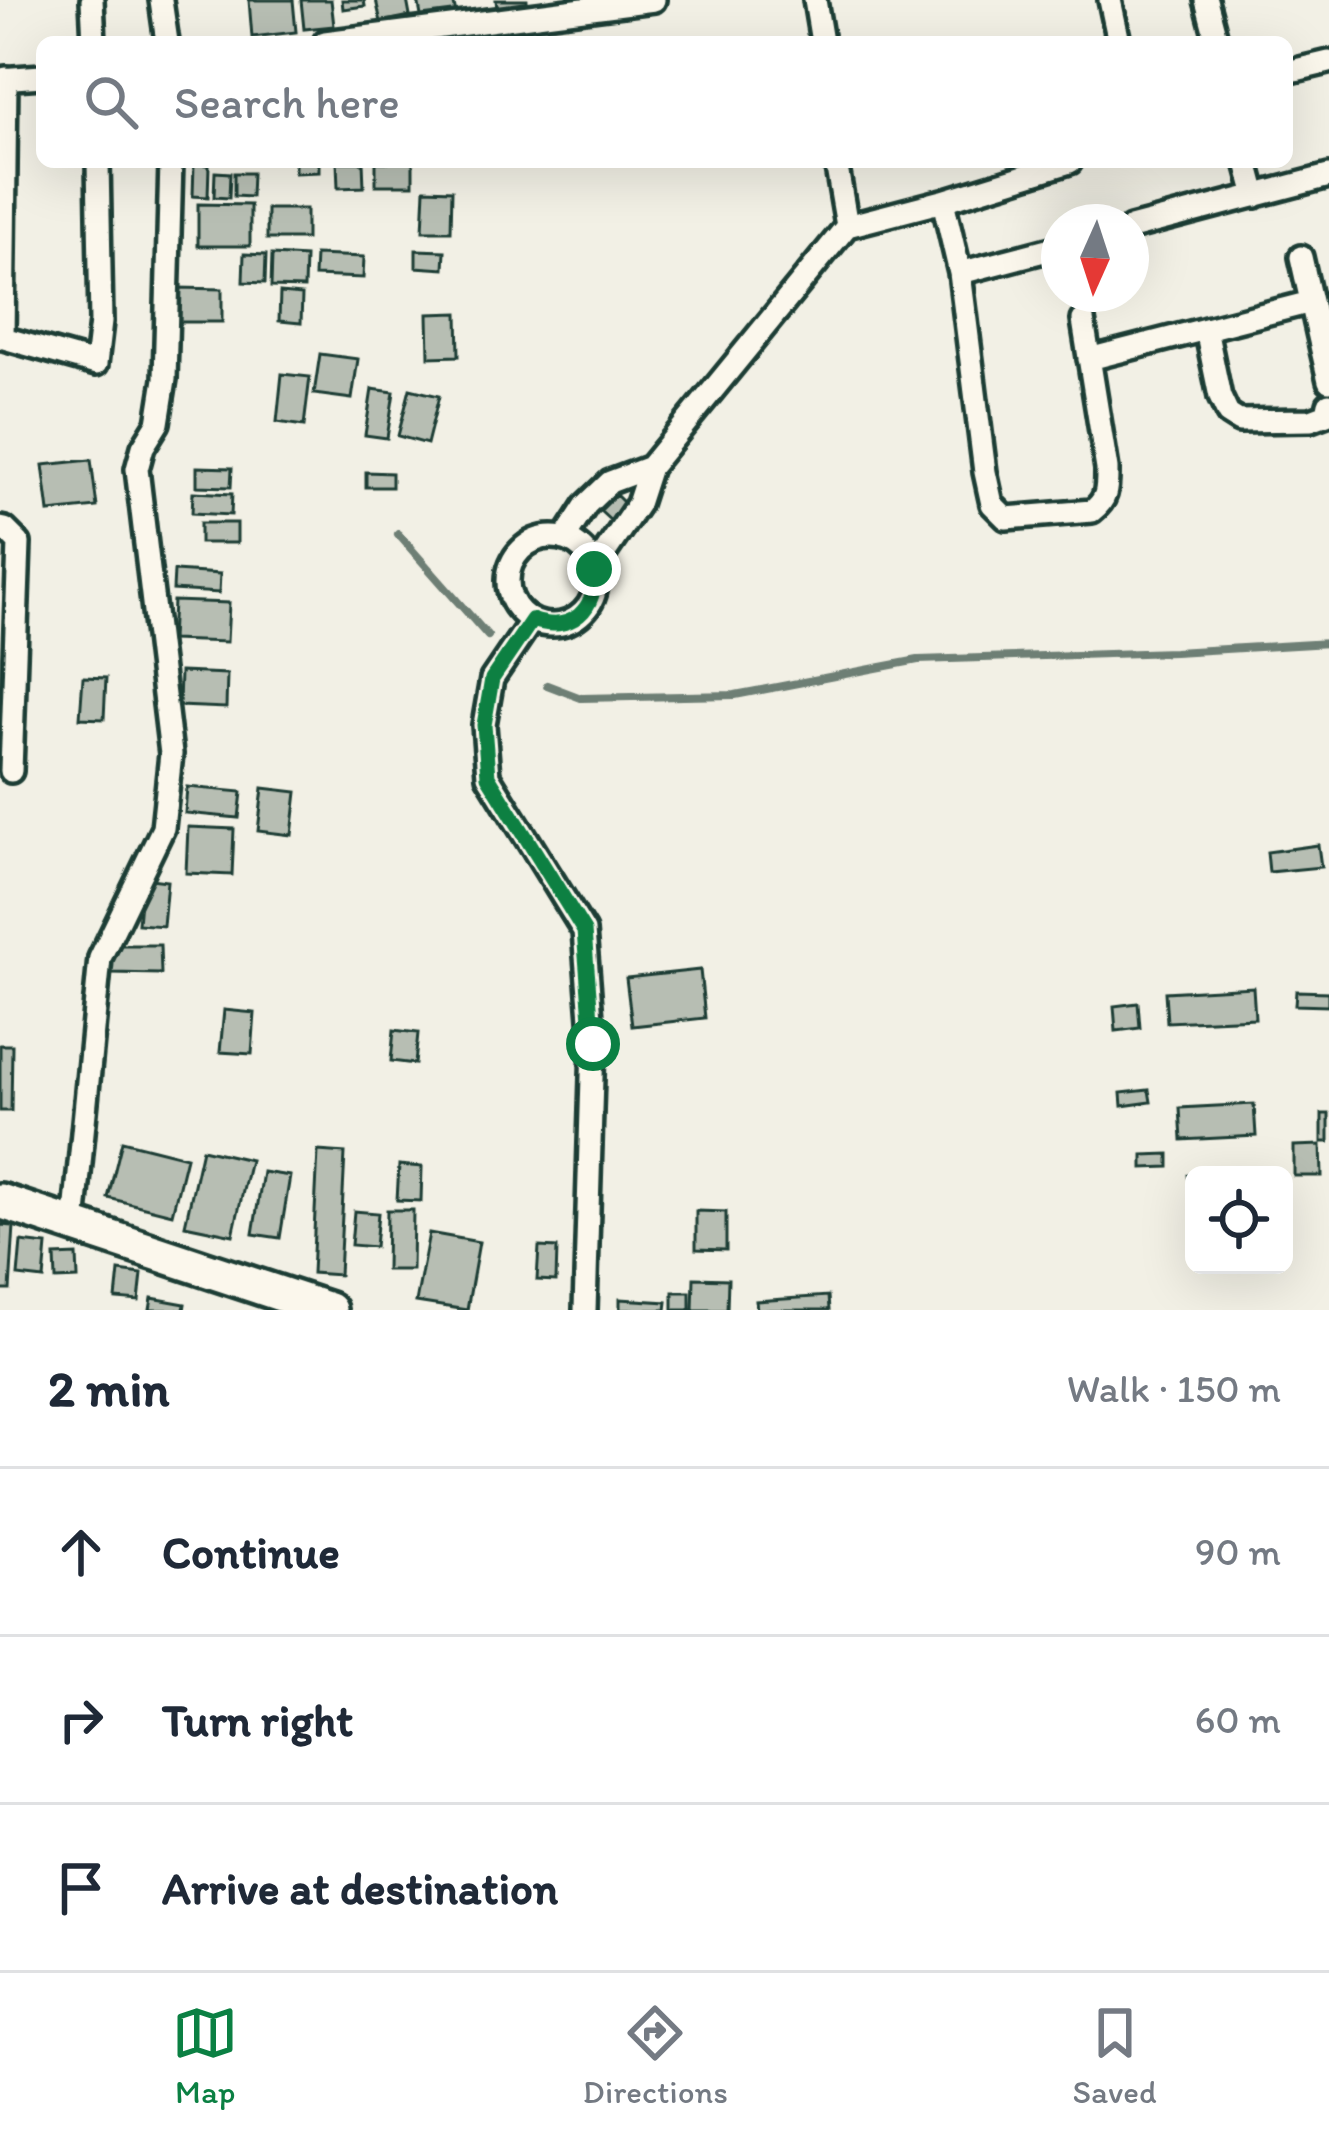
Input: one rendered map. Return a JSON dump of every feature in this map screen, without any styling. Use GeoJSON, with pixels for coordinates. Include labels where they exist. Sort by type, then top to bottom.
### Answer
{"type":"FeatureCollection","features":[{"type":"Feature","properties":{"kind":"main road"},"geometry":{"type":"LineString","coordinates":[[0,1201],[329,1310]]}},
{"type":"Feature","properties":{"kind":"street"},"geometry":{"type":"LineString","coordinates":[[92,0],[94,36]]}},
{"type":"Feature","properties":{"kind":"street"},"geometry":{"type":"LineString","coordinates":[[161,0],[166,36]]}},
{"type":"Feature","properties":{"kind":"street"},"geometry":{"type":"LineString","coordinates":[[372,36],[654,0]]}},
{"type":"Feature","properties":{"kind":"street"},"geometry":{"type":"LineString","coordinates":[[815,0],[821,36]]}},
{"type":"Feature","properties":{"kind":"street"},"geometry":{"type":"LineString","coordinates":[[1110,0],[1118,36]]}},
{"type":"Feature","properties":{"kind":"street"},"geometry":{"type":"LineString","coordinates":[[1206,0],[1215,36]]}},
{"type":"Feature","properties":{"kind":"street"},"geometry":{"type":"LineString","coordinates":[[1293,71],[1329,62]]}},
{"type":"Feature","properties":{"kind":"street"},"geometry":{"type":"LineString","coordinates":[[36,76],[3,78],[2,338],[96,364],[101,322],[98,168]]}},
{"type":"Feature","properties":{"kind":"street"},"geometry":{"type":"LineString","coordinates":[[74,1225],[100,958],[163,828],[170,754],[136,469],[158,423],[165,379],[171,168]]}},
{"type":"Feature","properties":{"kind":"street"},"geometry":{"type":"LineString","coordinates":[[837,168],[847,226]]}},
{"type":"Feature","properties":{"kind":"street"},"geometry":{"type":"LineString","coordinates":[[594,569],[638,504],[650,467],[847,226],[1050,168]]}},
{"type":"Feature","properties":{"kind":"street"},"geometry":{"type":"LineString","coordinates":[[1249,168],[1256,196]]}},
{"type":"Feature","properties":{"kind":"street"},"geometry":{"type":"LineString","coordinates":[[1149,223],[1329,176]]}},
{"type":"Feature","properties":{"kind":"street"},"geometry":{"type":"LineString","coordinates":[[943,201],[960,273],[985,472],[992,504],[1006,518],[1092,511],[1108,491],[1083,320]]}},
{"type":"Feature","properties":{"kind":"street"},"geometry":{"type":"LineString","coordinates":[[960,273],[1041,252]]}},
{"type":"Feature","properties":{"kind":"street"},"geometry":{"type":"LineString","coordinates":[[1301,256],[1329,382]]}},
{"type":"Feature","properties":{"kind":"street"},"geometry":{"type":"LineString","coordinates":[[1089,359],[1311,302]]}},
{"type":"Feature","properties":{"kind":"street"},"geometry":{"type":"LineString","coordinates":[[1206,328],[1220,397],[1228,414],[1239,421],[1311,420],[1327,414],[1329,404]]}},
{"type":"Feature","properties":{"kind":"street"},"geometry":{"type":"LineString","coordinates":[[564,539],[586,506],[610,482],[650,467]]}},
{"type":"Feature","properties":{"kind":"street"},"geometry":{"type":"LineString","coordinates":[[0,528],[19,543],[8,615],[6,733],[11,771]]}},
{"type":"Feature","properties":{"kind":"street"},"geometry":{"type":"LineString","coordinates":[[550,537],[578,545],[594,569],[596,584],[585,610],[560,624],[532,620],[512,600],[508,586],[514,558],[536,540],[550,537]]}},
{"type":"Feature","properties":{"kind":"street"},"geometry":{"type":"LineString","coordinates":[[532,620],[492,679],[484,725],[488,776],[584,931],[593,1044],[586,1310]]}},
{"type":"Feature","properties":{"kind":"building"},"geometry":{"type":"Polygon","coordinates":[[[249,0],[293,0],[296,32],[252,36],[249,0]]]}},
{"type":"Feature","properties":{"kind":"building"},"geometry":{"type":"Polygon","coordinates":[[[301,0],[331,0],[334,26],[304,29],[301,0]]]}},
{"type":"Feature","properties":{"kind":"building"},"geometry":{"type":"Polygon","coordinates":[[[342,0],[364,0],[365,6],[343,9],[342,0]]]}},
{"type":"Feature","properties":{"kind":"building"},"geometry":{"type":"Polygon","coordinates":[[[376,0],[407,0],[410,16],[381,22],[376,0]]]}},
{"type":"Feature","properties":{"kind":"building"},"geometry":{"type":"Polygon","coordinates":[[[418,0],[453,0],[456,14],[422,21],[418,0]]]}},
{"type":"Feature","properties":{"kind":"building"},"geometry":{"type":"Polygon","coordinates":[[[496,0],[527,0],[529,13],[498,17],[496,0]]]}},
{"type":"Feature","properties":{"kind":"building"},"geometry":{"type":"Polygon","coordinates":[[[194,168],[209,168],[208,197],[193,196],[194,168]]]}},
{"type":"Feature","properties":{"kind":"building"},"geometry":{"type":"Polygon","coordinates":[[[295,168],[319,168],[319,172],[295,173],[295,168]]]}},
{"type":"Feature","properties":{"kind":"building"},"geometry":{"type":"Polygon","coordinates":[[[337,168],[363,168],[364,187],[338,188],[337,168]]]}},
{"type":"Feature","properties":{"kind":"building"},"geometry":{"type":"Polygon","coordinates":[[[376,168],[413,168],[413,185],[376,185],[376,168]]]}},
{"type":"Feature","properties":{"kind":"building"},"geometry":{"type":"Polygon","coordinates":[[[215,172],[230,173],[229,198],[214,197],[215,172]]]}},
{"type":"Feature","properties":{"kind":"building"},"geometry":{"type":"Polygon","coordinates":[[[234,173],[252,173],[251,197],[234,196],[234,173]]]}},
{"type":"Feature","properties":{"kind":"building"},"geometry":{"type":"Polygon","coordinates":[[[425,189],[452,190],[451,231],[423,231],[425,189]]]}},
{"type":"Feature","properties":{"kind":"building"},"geometry":{"type":"Polygon","coordinates":[[[198,204],[250,205],[250,246],[198,246],[198,204]]]}},
{"type":"Feature","properties":{"kind":"building"},"geometry":{"type":"Polygon","coordinates":[[[267,209],[306,209],[306,239],[267,239],[267,209]]]}},
{"type":"Feature","properties":{"kind":"building"},"geometry":{"type":"Polygon","coordinates":[[[416,250],[445,251],[444,269],[416,267],[416,250]]]}},
{"type":"Feature","properties":{"kind":"building"},"geometry":{"type":"Polygon","coordinates":[[[244,254],[266,255],[265,283],[243,282],[244,254]]]}},
{"type":"Feature","properties":{"kind":"building"},"geometry":{"type":"Polygon","coordinates":[[[272,255],[305,257],[304,288],[271,287],[272,255]]]}},
{"type":"Feature","properties":{"kind":"building"},"geometry":{"type":"Polygon","coordinates":[[[315,255],[364,257],[363,278],[314,276],[315,255]]]}},
{"type":"Feature","properties":{"kind":"building"},"geometry":{"type":"Polygon","coordinates":[[[178,288],[222,289],[222,322],[178,322],[178,288]]]}},
{"type":"Feature","properties":{"kind":"building"},"geometry":{"type":"Polygon","coordinates":[[[280,293],[302,295],[301,323],[279,321],[280,293]]]}},
{"type":"Feature","properties":{"kind":"building"},"geometry":{"type":"Polygon","coordinates":[[[458,313],[459,356],[429,357],[428,314],[458,313]]]}},
{"type":"Feature","properties":{"kind":"building"},"geometry":{"type":"Polygon","coordinates":[[[320,354],[358,359],[352,399],[314,394],[320,354]]]}},
{"type":"Feature","properties":{"kind":"building"},"geometry":{"type":"Polygon","coordinates":[[[282,374],[310,377],[304,426],[277,422],[282,374]]]}},
{"type":"Feature","properties":{"kind":"building"},"geometry":{"type":"Polygon","coordinates":[[[372,389],[394,392],[387,438],[365,435],[372,389]]]}},
{"type":"Feature","properties":{"kind":"building"},"geometry":{"type":"Polygon","coordinates":[[[410,389],[439,396],[427,444],[398,436],[410,389]]]}},
{"type":"Feature","properties":{"kind":"building"},"geometry":{"type":"Polygon","coordinates":[[[91,460],[97,507],[49,512],[43,465],[91,460]]]}},
{"type":"Feature","properties":{"kind":"building"},"geometry":{"type":"Polygon","coordinates":[[[197,467],[232,468],[231,487],[197,486],[197,467]]]}},
{"type":"Feature","properties":{"kind":"building"},"geometry":{"type":"Polygon","coordinates":[[[366,472],[392,473],[392,487],[366,487],[366,472]]]}},
{"type":"Feature","properties":{"kind":"building"},"geometry":{"type":"Polygon","coordinates":[[[193,492],[232,494],[231,515],[192,513],[193,492]]]}},
{"type":"Feature","properties":{"kind":"building"},"geometry":{"type":"Polygon","coordinates":[[[616,495],[628,507],[613,523],[600,511],[616,495]]]}},
{"type":"Feature","properties":{"kind":"building"},"geometry":{"type":"Polygon","coordinates":[[[200,523],[237,523],[237,543],[200,543],[200,523]]]}},
{"type":"Feature","properties":{"kind":"building"},"geometry":{"type":"Polygon","coordinates":[[[174,571],[220,574],[219,593],[173,590],[174,571]]]}},
{"type":"Feature","properties":{"kind":"building"},"geometry":{"type":"Polygon","coordinates":[[[173,601],[229,603],[227,642],[171,640],[173,601]]]}},
{"type":"Feature","properties":{"kind":"building"},"geometry":{"type":"Polygon","coordinates":[[[180,672],[227,674],[226,708],[179,706],[180,672]]]}},
{"type":"Feature","properties":{"kind":"building"},"geometry":{"type":"Polygon","coordinates":[[[83,677],[106,678],[104,719],[80,718],[83,677]]]}},
{"type":"Feature","properties":{"kind":"building"},"geometry":{"type":"Polygon","coordinates":[[[187,787],[242,792],[239,818],[185,813],[187,787]]]}},
{"type":"Feature","properties":{"kind":"building"},"geometry":{"type":"Polygon","coordinates":[[[263,788],[297,792],[292,835],[258,831],[263,788]]]}},
{"type":"Feature","properties":{"kind":"building"},"geometry":{"type":"Polygon","coordinates":[[[188,827],[234,829],[232,875],[186,873],[188,827]]]}},
{"type":"Feature","properties":{"kind":"building"},"geometry":{"type":"Polygon","coordinates":[[[1318,845],[1321,867],[1269,872],[1267,852],[1318,845]]]}},
{"type":"Feature","properties":{"kind":"building"},"geometry":{"type":"Polygon","coordinates":[[[142,878],[167,881],[163,926],[138,924],[142,878]]]}},
{"type":"Feature","properties":{"kind":"building"},"geometry":{"type":"Polygon","coordinates":[[[111,945],[160,945],[161,974],[111,973],[111,945]]]}},
{"type":"Feature","properties":{"kind":"building"},"geometry":{"type":"Polygon","coordinates":[[[700,970],[705,1018],[632,1026],[626,978],[700,970]]]}},
{"type":"Feature","properties":{"kind":"building"},"geometry":{"type":"Polygon","coordinates":[[[1253,987],[1255,1018],[1167,1022],[1165,992],[1253,987]]]}},
{"type":"Feature","properties":{"kind":"building"},"geometry":{"type":"Polygon","coordinates":[[[1296,991],[1328,992],[1328,1006],[1295,1005],[1296,991]]]}},
{"type":"Feature","properties":{"kind":"building"},"geometry":{"type":"Polygon","coordinates":[[[1138,1003],[1140,1028],[1116,1031],[1114,1006],[1138,1003]]]}},
{"type":"Feature","properties":{"kind":"building"},"geometry":{"type":"Polygon","coordinates":[[[224,1010],[255,1013],[252,1054],[220,1052],[224,1010]]]}},
{"type":"Feature","properties":{"kind":"building"},"geometry":{"type":"Polygon","coordinates":[[[394,1030],[418,1033],[415,1064],[391,1061],[394,1030]]]}},
{"type":"Feature","properties":{"kind":"building"},"geometry":{"type":"Polygon","coordinates":[[[0,1045],[12,1045],[11,1111],[0,1111],[0,1045]]]}},
{"type":"Feature","properties":{"kind":"building"},"geometry":{"type":"Polygon","coordinates":[[[1149,1090],[1151,1102],[1122,1106],[1121,1093],[1149,1090]]]}},
{"type":"Feature","properties":{"kind":"building"},"geometry":{"type":"Polygon","coordinates":[[[1254,1104],[1256,1136],[1182,1140],[1180,1108],[1254,1104]]]}},
{"type":"Feature","properties":{"kind":"building"},"geometry":{"type":"Polygon","coordinates":[[[1322,1114],[1329,1114],[1329,1142],[1322,1142],[1322,1114]]]}},
{"type":"Feature","properties":{"kind":"building"},"geometry":{"type":"Polygon","coordinates":[[[122,1141],[186,1157],[172,1214],[108,1198],[122,1141]]]}},
{"type":"Feature","properties":{"kind":"building"},"geometry":{"type":"Polygon","coordinates":[[[1321,1145],[1322,1176],[1294,1176],[1294,1146],[1321,1145]]]}},
{"type":"Feature","properties":{"kind":"building"},"geometry":{"type":"Polygon","coordinates":[[[202,1149],[250,1160],[233,1235],[185,1225],[202,1149]]]}},
{"type":"Feature","properties":{"kind":"building"},"geometry":{"type":"Polygon","coordinates":[[[318,1151],[345,1153],[339,1275],[312,1273],[318,1151]]]}},
{"type":"Feature","properties":{"kind":"building"},"geometry":{"type":"Polygon","coordinates":[[[1169,1154],[1169,1167],[1143,1168],[1143,1155],[1169,1154]]]}},
{"type":"Feature","properties":{"kind":"building"},"geometry":{"type":"Polygon","coordinates":[[[399,1165],[422,1167],[421,1201],[397,1200],[399,1165]]]}},
{"type":"Feature","properties":{"kind":"building"},"geometry":{"type":"Polygon","coordinates":[[[263,1172],[290,1176],[280,1238],[253,1234],[263,1172]]]}},
{"type":"Feature","properties":{"kind":"building"},"geometry":{"type":"Polygon","coordinates":[[[387,1210],[413,1210],[412,1270],[386,1270],[387,1210]]]}},
{"type":"Feature","properties":{"kind":"building"},"geometry":{"type":"Polygon","coordinates":[[[354,1211],[378,1213],[375,1247],[351,1245],[354,1211]]]}},
{"type":"Feature","properties":{"kind":"building"},"geometry":{"type":"Polygon","coordinates":[[[696,1211],[726,1212],[726,1250],[696,1249],[696,1211]]]}},
{"type":"Feature","properties":{"kind":"building"},"geometry":{"type":"Polygon","coordinates":[[[0,1225],[14,1226],[10,1290],[0,1290],[0,1225]]]}},
{"type":"Feature","properties":{"kind":"building"},"geometry":{"type":"Polygon","coordinates":[[[429,1233],[479,1242],[467,1310],[416,1302],[429,1233]]]}},
{"type":"Feature","properties":{"kind":"building"},"geometry":{"type":"Polygon","coordinates":[[[21,1242],[47,1245],[44,1279],[18,1276],[21,1242]]]}},
{"type":"Feature","properties":{"kind":"building"},"geometry":{"type":"Polygon","coordinates":[[[539,1247],[557,1248],[556,1281],[537,1280],[539,1247]]]}},
{"type":"Feature","properties":{"kind":"building"},"geometry":{"type":"Polygon","coordinates":[[[77,1255],[78,1279],[56,1280],[55,1256],[77,1255]]]}},
{"type":"Feature","properties":{"kind":"building"},"geometry":{"type":"Polygon","coordinates":[[[119,1271],[142,1274],[139,1301],[116,1299],[119,1271]]]}},
{"type":"Feature","properties":{"kind":"building"},"geometry":{"type":"Polygon","coordinates":[[[694,1278],[728,1279],[727,1310],[693,1310],[694,1278]]]}},
{"type":"Feature","properties":{"kind":"building"},"geometry":{"type":"Polygon","coordinates":[[[673,1292],[690,1292],[690,1310],[673,1310],[673,1292]]]}},
{"type":"Feature","properties":{"kind":"building"},"geometry":{"type":"Polygon","coordinates":[[[828,1296],[829,1310],[757,1310],[756,1301],[828,1296]]]}},
{"type":"Feature","properties":{"kind":"building"},"geometry":{"type":"Polygon","coordinates":[[[152,1298],[185,1304],[184,1310],[150,1310],[152,1298]]]}},
{"type":"Feature","properties":{"kind":"building"},"geometry":{"type":"Polygon","coordinates":[[[620,1299],[667,1302],[666,1310],[620,1310],[620,1299]]]}},
{"type":"Feature","properties":{"kind":"waterway"},"geometry":{"type":"LineString","coordinates":[[398,534],[488,636]]}},
{"type":"Feature","properties":{"kind":"waterway"},"geometry":{"type":"LineString","coordinates":[[547,685],[581,698],[735,695],[918,660],[1329,643]]}},
{"type":"Feature","properties":{"kind":"route"},"geometry":{"type":"LineString","coordinates":[[593,1044],[584,931],[488,776],[484,725],[492,679],[532,620],[560,624],[585,610],[596,584],[594,569]]}}]}
